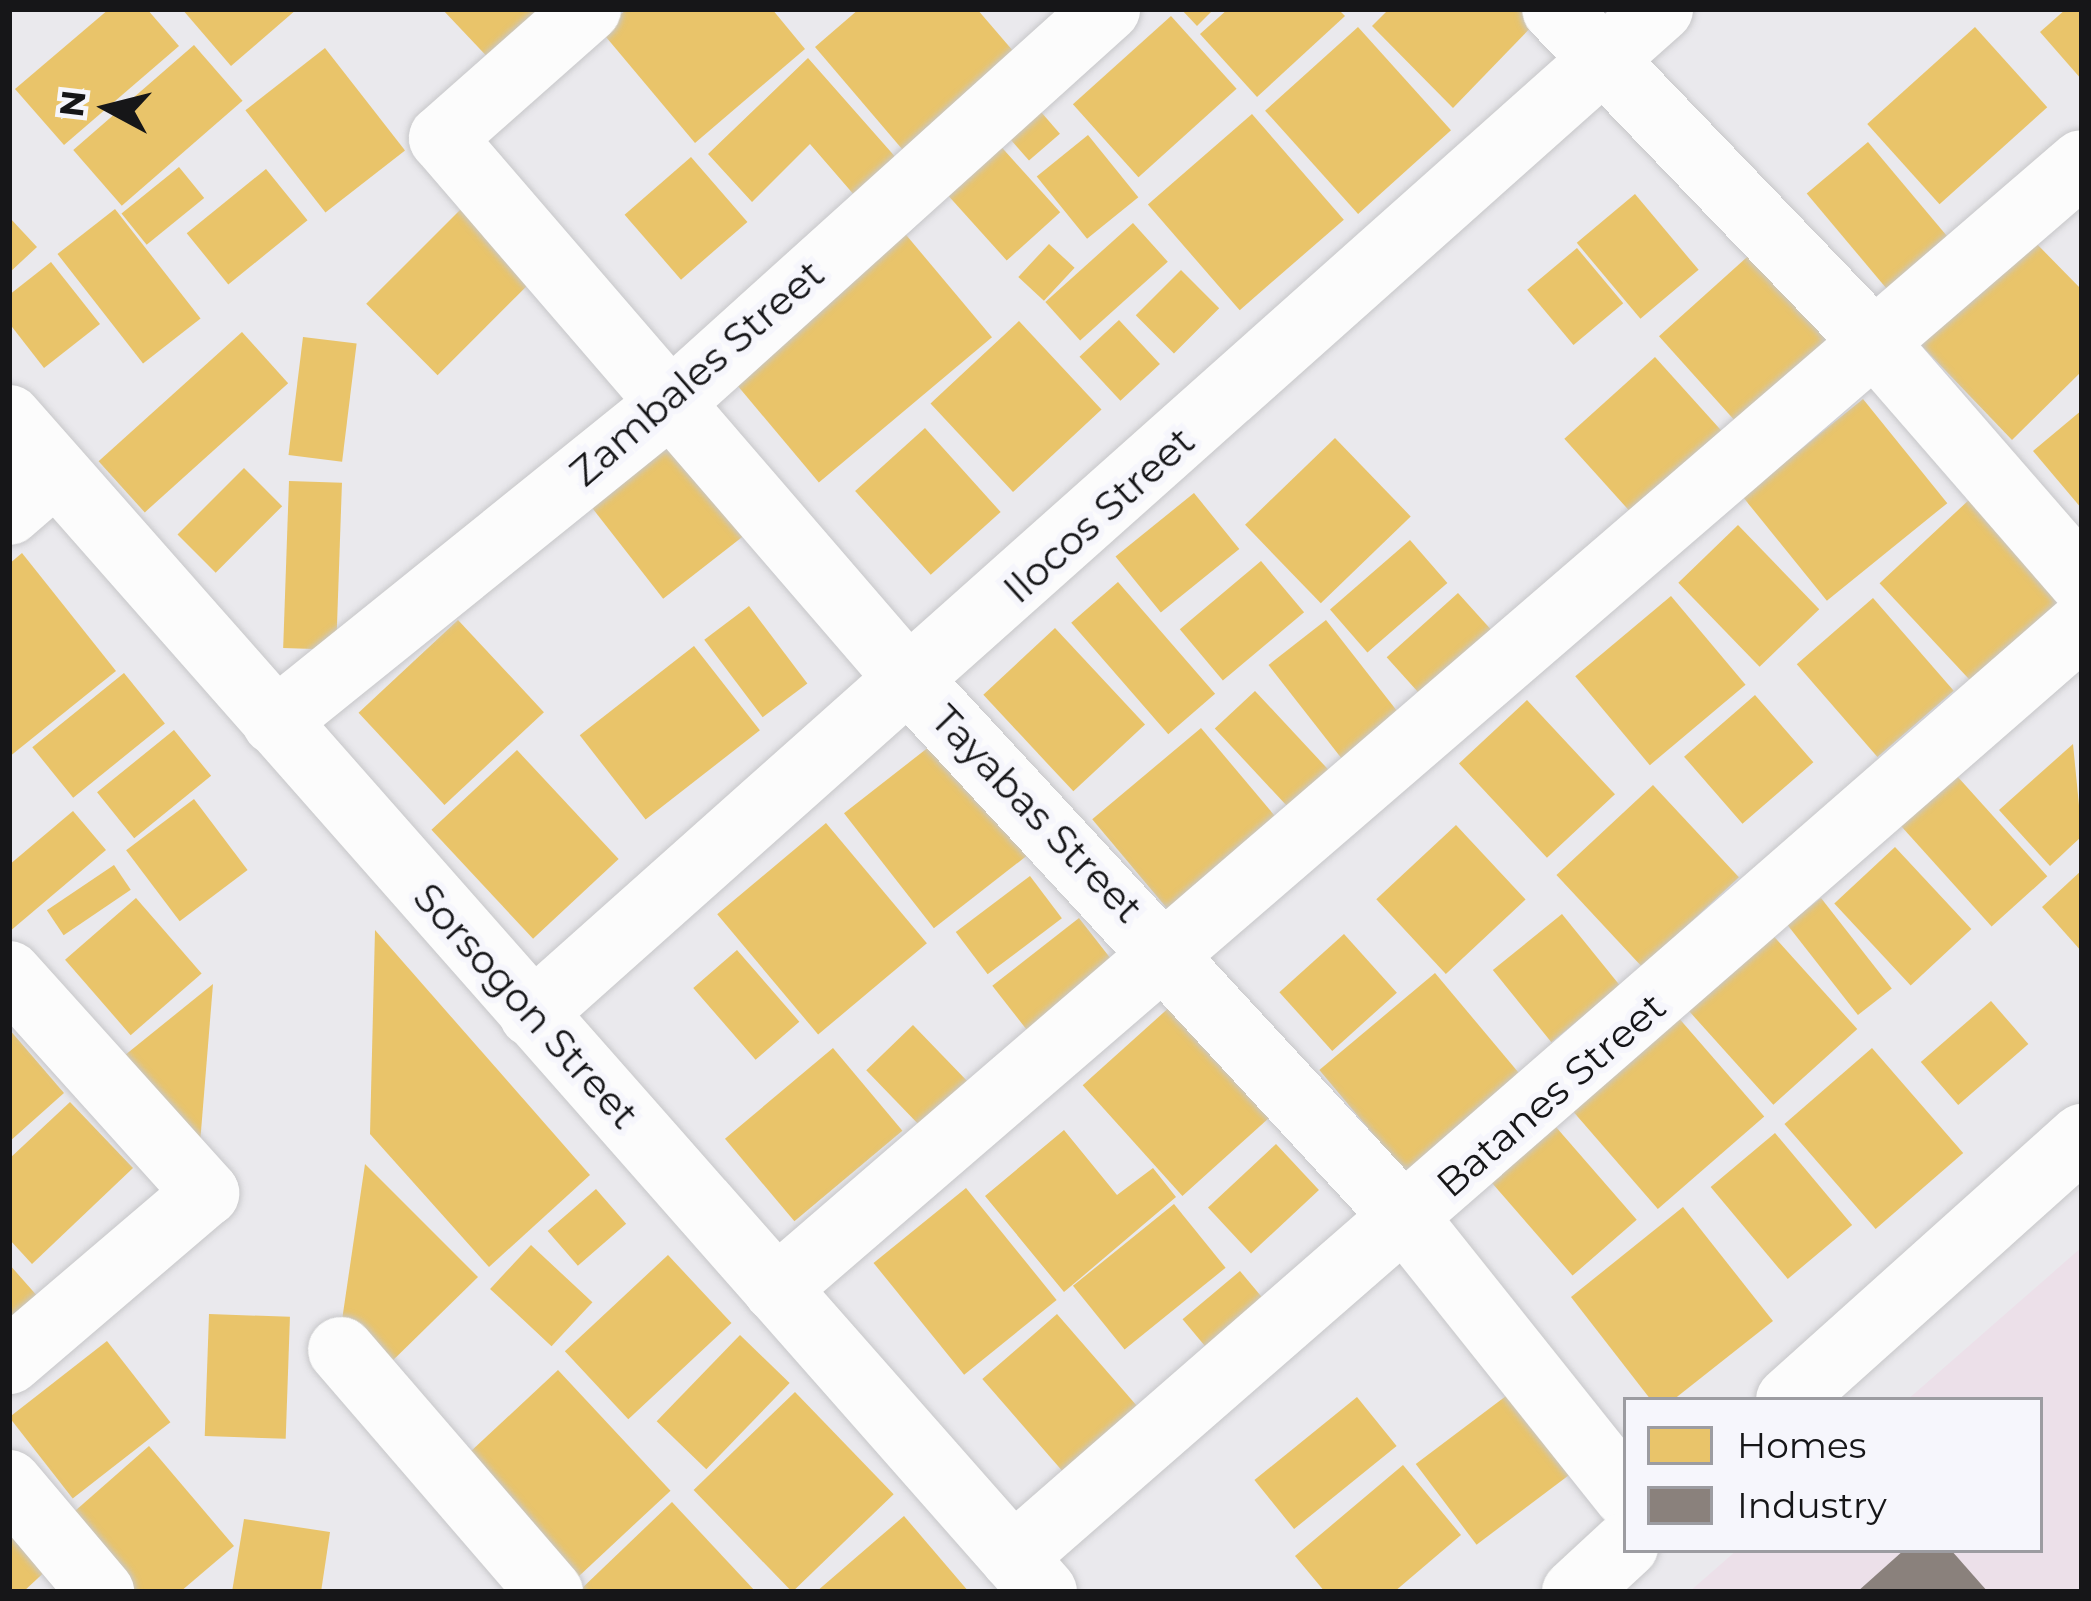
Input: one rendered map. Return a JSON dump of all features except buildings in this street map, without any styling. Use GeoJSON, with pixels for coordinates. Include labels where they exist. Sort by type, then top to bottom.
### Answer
{"type":"FeatureCollection","features":[{"type":"Feature","properties":{"kind":"street","name":"Tayabas Street"},"geometry":{"type":"LineString","coordinates":[[588,9],[442,138],[667,406],[912,683],[1172,955],[1407,1220],[1623,1491]]}},
{"type":"Feature","properties":{"kind":"street","name":"Zambales Street"},"geometry":{"type":"LineString","coordinates":[[275,722],[667,406],[1107,9]]}},
{"type":"Feature","properties":{"kind":"street"},"geometry":{"type":"LineString","coordinates":[[1555,9],[1876,344],[2082,581]]}},
{"type":"Feature","properties":{"kind":"street","name":"Ilocos Street"},"geometry":{"type":"LineString","coordinates":[[532,1014],[912,683],[1660,9]]}},
{"type":"Feature","properties":{"kind":"street"},"geometry":{"type":"LineString","coordinates":[[776,1288],[1172,955],[2082,164]]}},
{"type":"Feature","properties":{"kind":"street","name":"Sorsogon Street"},"geometry":{"type":"LineString","coordinates":[[9,418],[32,492],[275,722],[1029,1575]]}},
{"type":"Feature","properties":{"kind":"street","name":"Batanes Street"},"geometry":{"type":"LineString","coordinates":[[1029,1575],[1407,1220],[2082,625]]}},
{"type":"Feature","properties":{"kind":"street"},"geometry":{"type":"LineString","coordinates":[[9,974],[206,1193],[9,1360]]}},
{"type":"Feature","properties":{"kind":"street"},"geometry":{"type":"LineString","coordinates":[[1792,1397],[2082,1137]]}},
{"type":"Feature","properties":{"kind":"street"},"geometry":{"type":"LineString","coordinates":[[341,1350],[550,1592]]}},
{"type":"Feature","properties":{"kind":"street"},"geometry":{"type":"LineString","coordinates":[[9,1484],[101,1592]]}},
{"type":"Feature","properties":{"kind":"street"},"geometry":{"type":"LineString","coordinates":[[1575,1592],[1623,1548]]}},
{"type":"Feature","properties":{"kind":"shaded area"},"geometry":{"type":"Polygon","coordinates":[[[2082,1247],[2082,1592],[1689,1592],[1734,1553],[2043,1553],[2043,1397],[1910,1397],[2082,1247]]]}}]}
